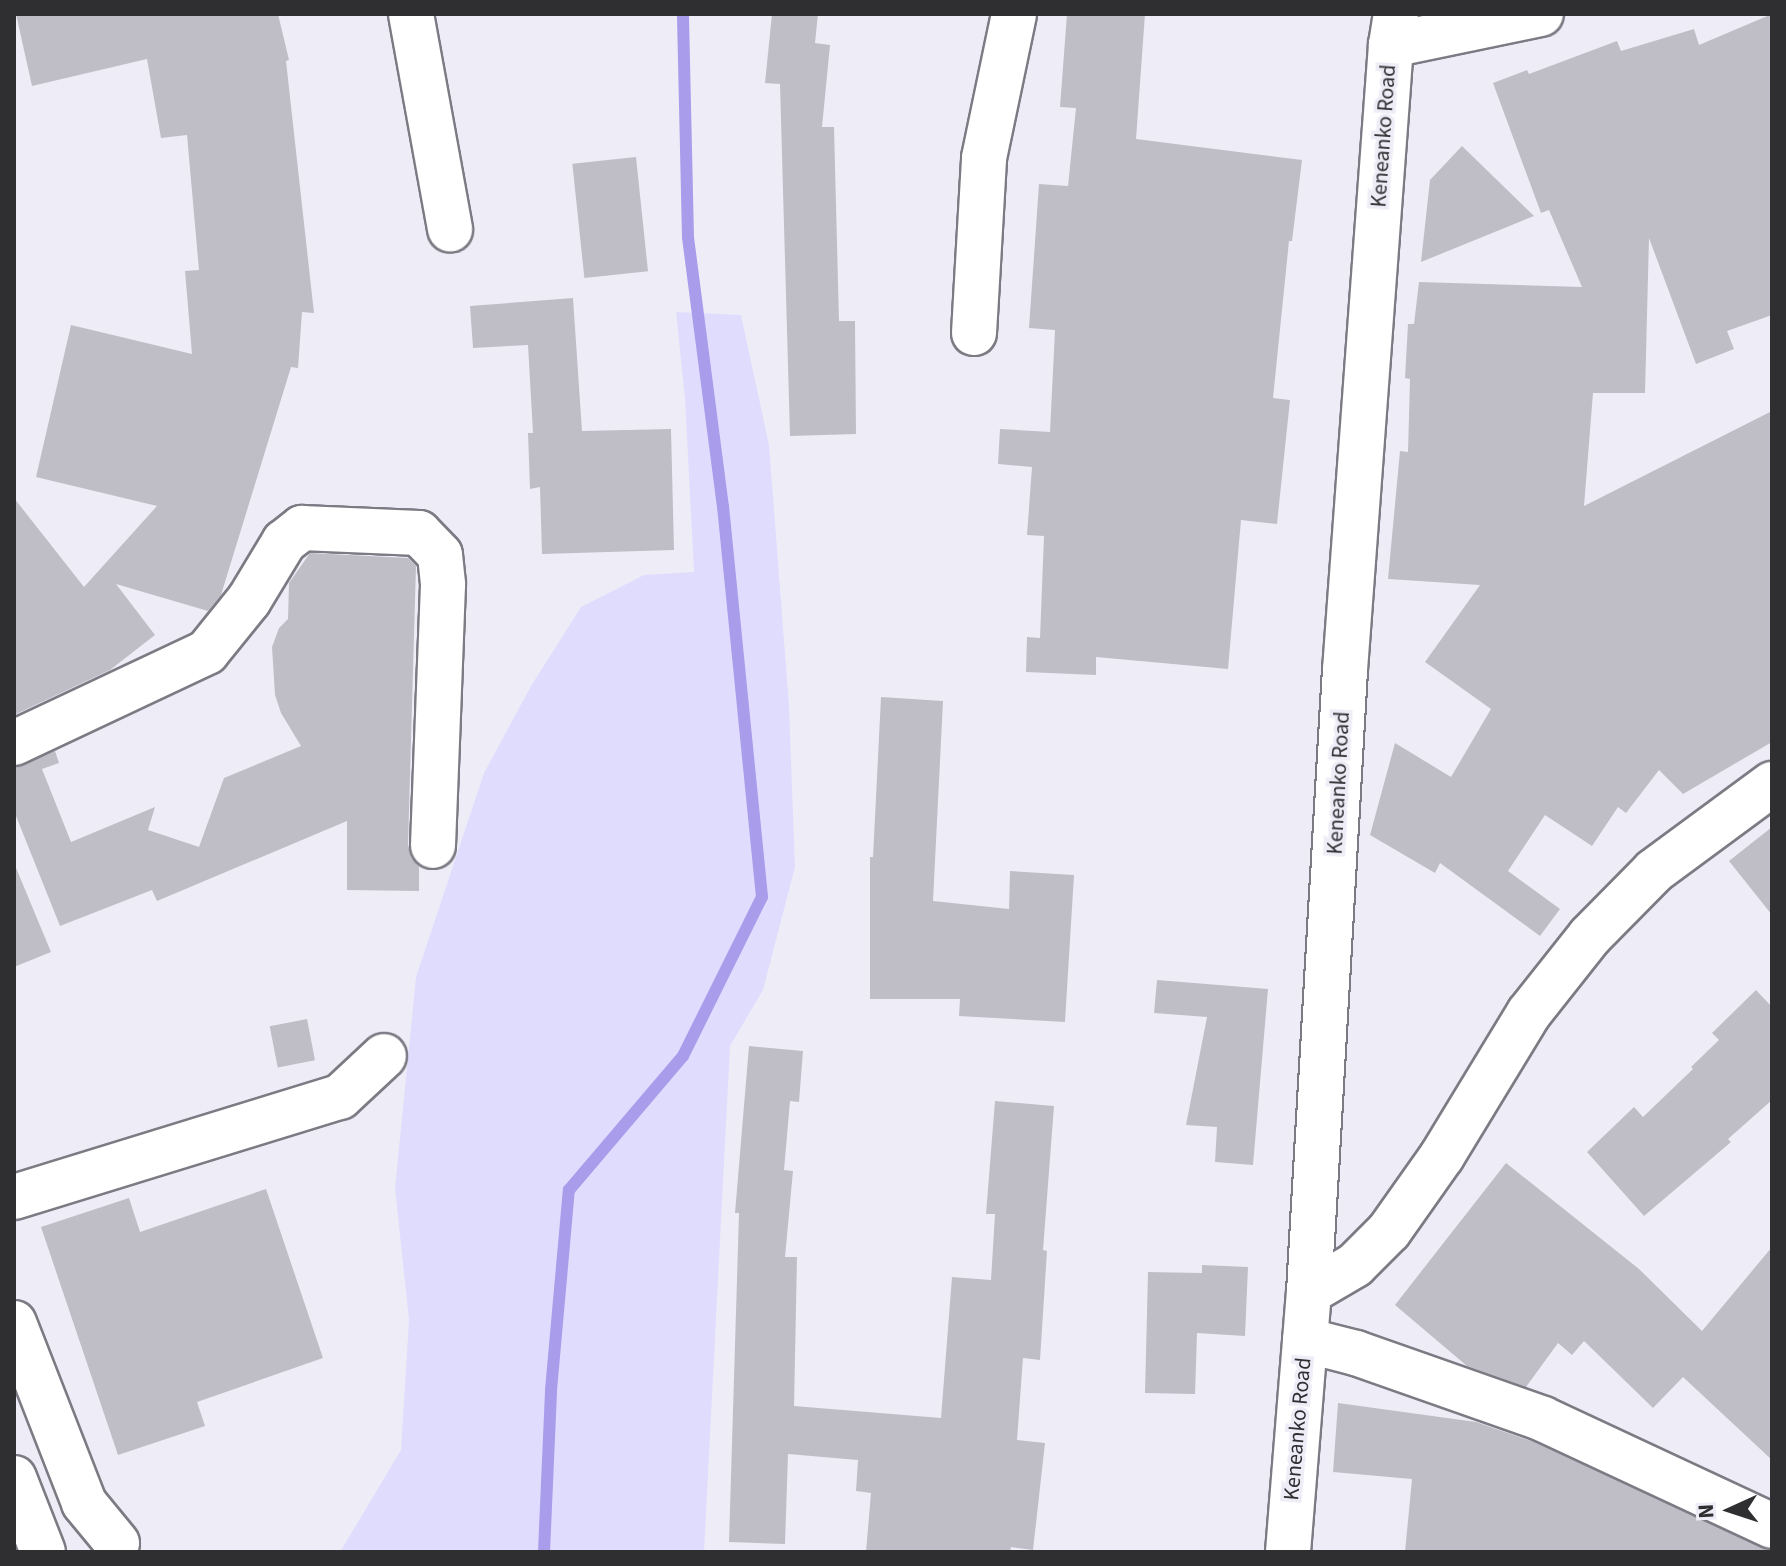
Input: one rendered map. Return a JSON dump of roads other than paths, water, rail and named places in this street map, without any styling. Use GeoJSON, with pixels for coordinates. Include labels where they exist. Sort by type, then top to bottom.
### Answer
{"type":"FeatureCollection","features":[{"type":"Feature","properties":{"kind":"street"},"geometry":{"type":"LineString","coordinates":[[411,14],[450,229]]}},
{"type":"Feature","properties":{"kind":"street"},"geometry":{"type":"LineString","coordinates":[[974,333],[984,158],[1014,14]]}},
{"type":"Feature","properties":{"kind":"street"},"geometry":{"type":"LineString","coordinates":[[1394,30],[1541,14]]}},
{"type":"Feature","properties":{"kind":"street","name":"Keneanko Road"},"geometry":{"type":"LineString","coordinates":[[1288,1552],[1309,1292],[1346,654],[1394,30]]}},
{"type":"Feature","properties":{"kind":"street"},"geometry":{"type":"LineString","coordinates":[[14,743],[207,652],[249,600],[284,542],[302,528],[419,533],[440,555],[443,585],[433,846]]}},
{"type":"Feature","properties":{"kind":"street"},"geometry":{"type":"LineString","coordinates":[[1309,1292],[1355,1265],[1389,1231],[1442,1156],[1529,1013],[1590,936],[1654,871],[1772,784]]}},
{"type":"Feature","properties":{"kind":"street"},"geometry":{"type":"LineString","coordinates":[[14,1197],[340,1097],[384,1056]]}},
{"type":"Feature","properties":{"kind":"street"},"geometry":{"type":"LineString","coordinates":[[14,1323],[84,1503],[117,1543]]}},
{"type":"Feature","properties":{"kind":"street"},"geometry":{"type":"LineString","coordinates":[[1305,1340],[1356,1353],[1543,1419],[1772,1526]]}},
{"type":"Feature","properties":{"kind":"street"},"geometry":{"type":"LineString","coordinates":[[14,1478],[43,1552]]}},
{"type":"Feature","properties":{"kind":"waterway"},"geometry":{"type":"LineString","coordinates":[[544,1552],[551,1390],[569,1190],[683,1056],[762,897],[723,507],[688,237],[683,14]]}}]}
